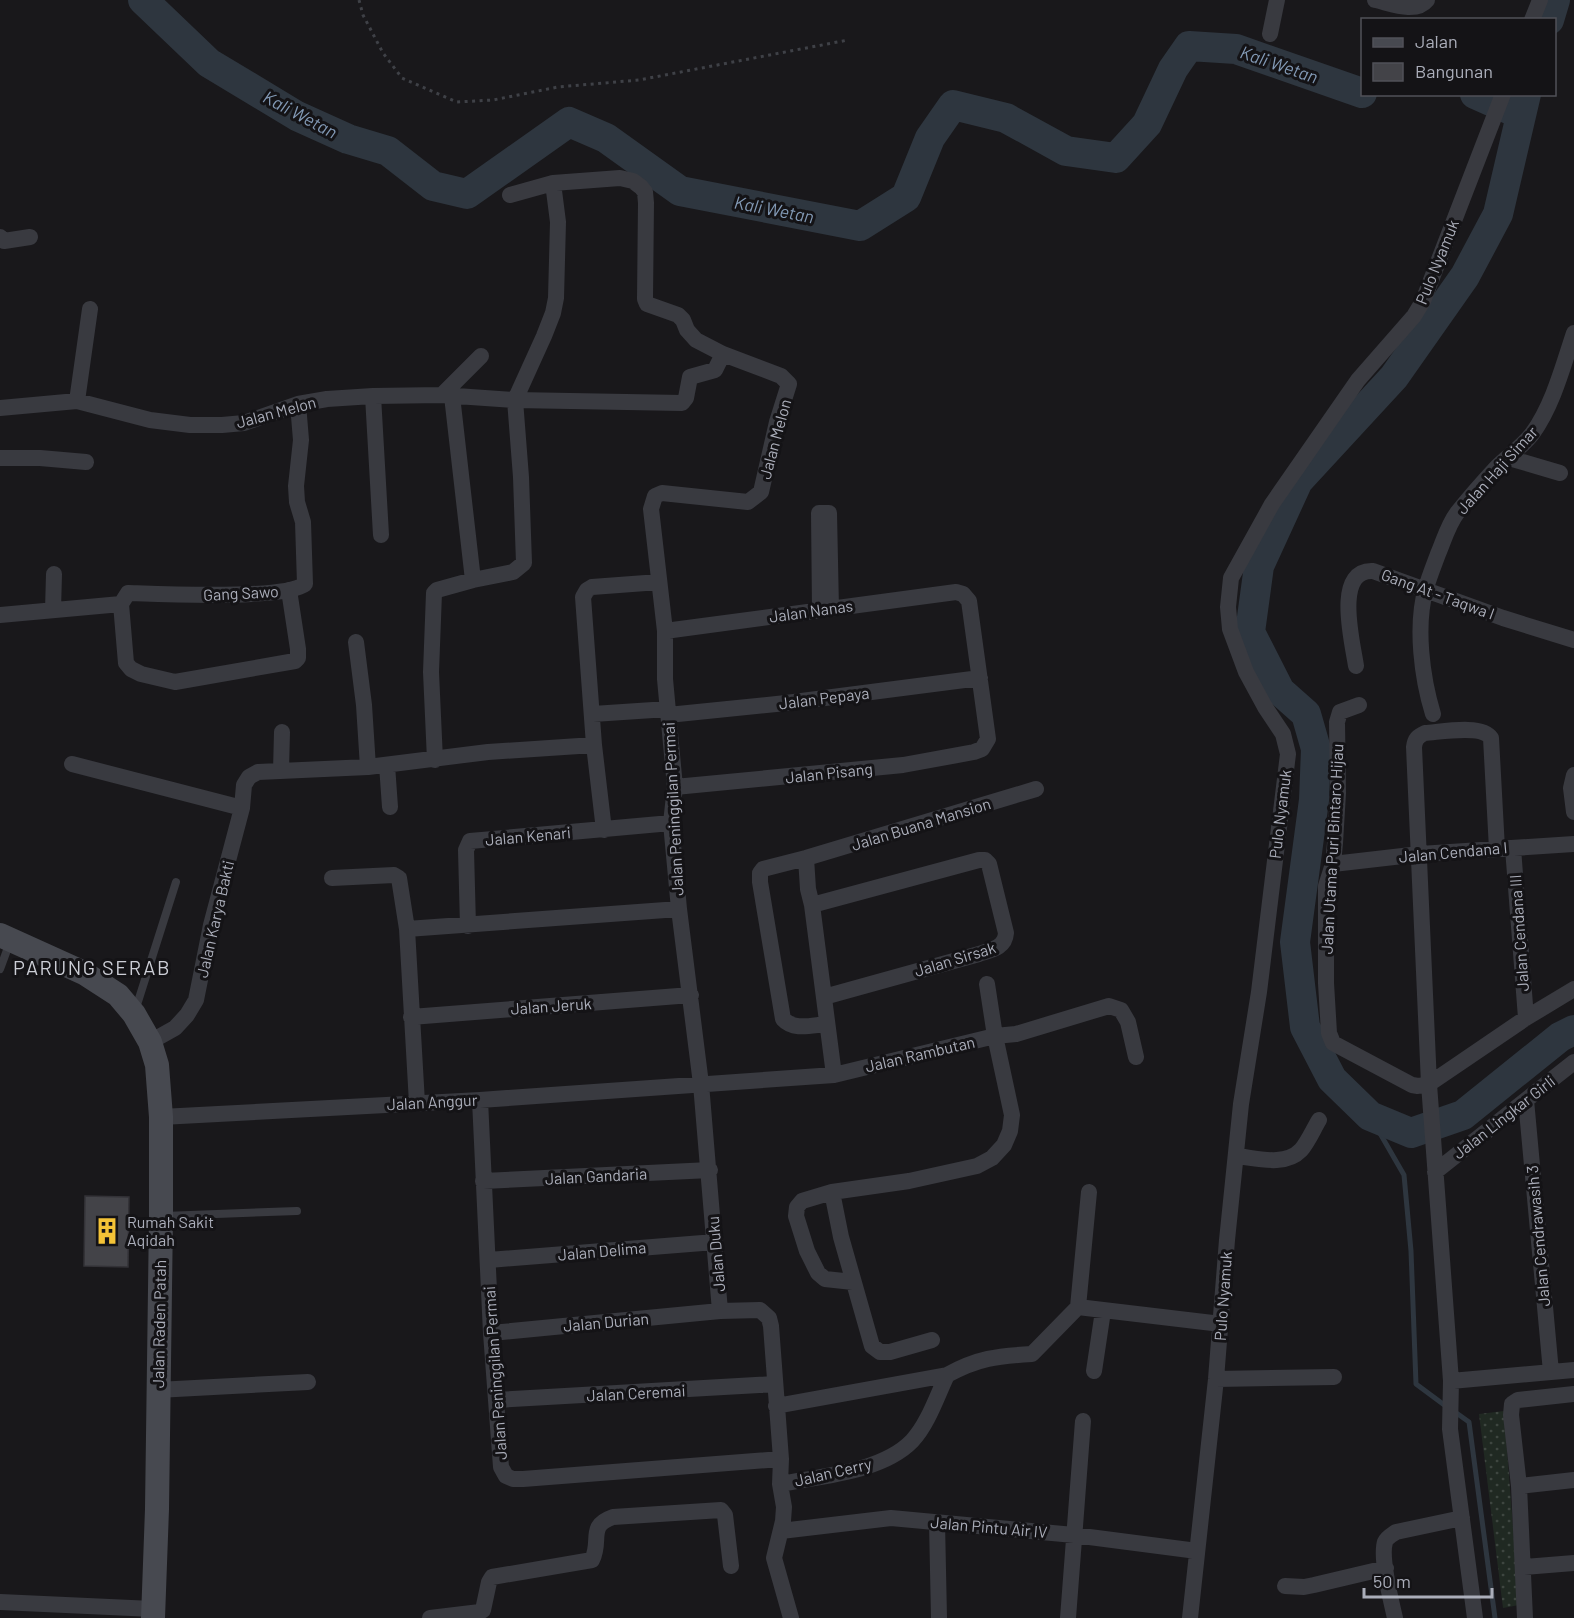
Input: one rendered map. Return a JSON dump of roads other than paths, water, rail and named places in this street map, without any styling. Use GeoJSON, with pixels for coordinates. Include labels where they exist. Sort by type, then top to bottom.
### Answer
{"type":"FeatureCollection","features":[{"type":"Feature","properties":{"kind":"main road","name":"Jalan Raden Patah"},"geometry":{"type":"LineString","coordinates":[[5,937],[96,980],[118,995],[134,1014],[150,1042],[159,1076],[161,1216],[157,1509],[153,1614]]}},
{"type":"Feature","properties":{"kind":"street"},"geometry":{"type":"LineString","coordinates":[[1270,34],[1277,0]]}},
{"type":"Feature","properties":{"kind":"street"},"geometry":{"type":"LineString","coordinates":[[1375,0],[1410,8],[1420,6],[1427,0]]}},
{"type":"Feature","properties":{"kind":"street"},"geometry":{"type":"LineString","coordinates":[[1533,18],[1540,0]]}},
{"type":"Feature","properties":{"kind":"street","name":"Pulo Nyamuk"},"geometry":{"type":"LineString","coordinates":[[1190,1618],[1216,1379],[1241,1104],[1255,1017],[1288,754],[1283,734],[1246,672],[1230,630],[1228,607],[1231,578],[1272,504],[1358,380],[1414,316],[1423,301],[1502,96]]}},
{"type":"Feature","properties":{"kind":"street","name":"Jalan Melon"},"geometry":{"type":"LineString","coordinates":[[510,195],[553,183],[620,178],[633,181],[645,192],[645,298],[647,304],[678,315],[696,340],[723,354],[781,376],[789,384],[777,422],[761,492],[748,502],[662,493],[655,496]]}},
{"type":"Feature","properties":{"kind":"street"},"geometry":{"type":"LineString","coordinates":[[435,760],[431,672],[433,595],[436,590],[513,572],[524,562],[515,400],[544,336],[556,298],[558,222],[553,183]]}},
{"type":"Feature","properties":{"kind":"street"},"geometry":{"type":"LineString","coordinates":[[0,237],[4,241],[30,237]]}},
{"type":"Feature","properties":{"kind":"street"},"geometry":{"type":"LineString","coordinates":[[77,401],[90,309]]}},
{"type":"Feature","properties":{"kind":"street","name":"Jalan Haji Simar"},"geometry":{"type":"LineString","coordinates":[[1433,714],[1424,673],[1421,626],[1426,589],[1451,521],[1497,467],[1520,448],[1533,432],[1542,416],[1574,333]]}},
{"type":"Feature","properties":{"kind":"street","name":"Jalan Melon"},"geometry":{"type":"LineString","coordinates":[[0,408],[77,401],[150,420],[211,425],[250,421],[298,404],[327,399],[373,396],[682,403],[686,398],[690,376],[716,370],[723,354]]}},
{"type":"Feature","properties":{"kind":"street"},"geometry":{"type":"LineString","coordinates":[[473,580],[447,396],[481,356]]}},
{"type":"Feature","properties":{"kind":"street"},"geometry":{"type":"LineString","coordinates":[[373,396],[381,535]]}},
{"type":"Feature","properties":{"kind":"street","name":"Gang Sawo"},"geometry":{"type":"LineString","coordinates":[[0,615],[120,604],[128,593],[195,595],[300,588],[305,584],[306,571],[303,522],[297,502],[296,486],[301,440],[298,404]]}},
{"type":"Feature","properties":{"kind":"street"},"geometry":{"type":"LineString","coordinates":[[0,458],[40,458],[86,462]]}},
{"type":"Feature","properties":{"kind":"street"},"geometry":{"type":"LineString","coordinates":[[1509,458],[1560,473]]}},
{"type":"Feature","properties":{"kind":"street","name":"Jalan Peninggilan Permai"},"geometry":{"type":"LineString","coordinates":[[655,496],[651,509],[665,631],[668,712],[675,788],[671,824],[678,909],[702,1084]]}},
{"type":"Feature","properties":{"kind":"street","name":"Gang At - Taqwa I"},"geometry":{"type":"LineString","coordinates":[[1356,666],[1347,607],[1351,586],[1361,572],[1373,571],[1503,618],[1574,640]]}},
{"type":"Feature","properties":{"kind":"street"},"geometry":{"type":"LineString","coordinates":[[53,610],[54,574]]}},
{"type":"Feature","properties":{"kind":"street"},"geometry":{"type":"LineString","coordinates":[[604,830],[594,745],[584,593],[592,587],[659,582]]}},
{"type":"Feature","properties":{"kind":"street"},"geometry":{"type":"LineString","coordinates":[[120,604],[126,663],[131,669],[141,674],[175,682],[295,661],[298,658],[298,649],[289,590]]}},
{"type":"Feature","properties":{"kind":"street","name":"Jalan Nanas"},"geometry":{"type":"LineString","coordinates":[[665,631],[956,592],[963,594],[969,601],[980,678]]}},
{"type":"Feature","properties":{"kind":"street"},"geometry":{"type":"LineString","coordinates":[[356,642],[364,705],[368,767]]}},
{"type":"Feature","properties":{"kind":"street","name":"Jalan Pepaya"},"geometry":{"type":"LineString","coordinates":[[668,712],[775,704],[980,678]]}},
{"type":"Feature","properties":{"kind":"street","name":"Jalan Pisang"},"geometry":{"type":"LineString","coordinates":[[675,788],[903,765],[982,749],[988,739],[980,678]]}},
{"type":"Feature","properties":{"kind":"street","name":"Jalan Utama Puri Bintaro Hijau"},"geometry":{"type":"LineString","coordinates":[[1359,705],[1340,712],[1337,717],[1338,793],[1333,864],[1326,886],[1326,982],[1329,1033],[1333,1043],[1412,1085],[1430,1092]]}},
{"type":"Feature","properties":{"kind":"street","name":"Jalan Peninggilan Permai"},"geometry":{"type":"LineString","coordinates":[[593,714],[668,712]]}},
{"type":"Feature","properties":{"kind":"street","name":"Jalan Cendana III"},"geometry":{"type":"LineString","coordinates":[[1420,854],[1414,741],[1425,733],[1479,730],[1488,734],[1491,738],[1526,1018]]}},
{"type":"Feature","properties":{"kind":"street"},"geometry":{"type":"LineString","coordinates":[[282,732],[281,771],[368,767],[508,751],[594,745]]}},
{"type":"Feature","properties":{"kind":"street"},"geometry":{"type":"LineString","coordinates":[[72,764],[242,808]]}},
{"type":"Feature","properties":{"kind":"street"},"geometry":{"type":"LineString","coordinates":[[387,765],[390,807]]}},
{"type":"Feature","properties":{"kind":"street","name":"Jalan Karya Bakti"},"geometry":{"type":"LineString","coordinates":[[150,1042],[175,1028],[187,1015],[196,999],[242,808],[244,785],[249,777],[258,772],[281,771]]}},
{"type":"Feature","properties":{"kind":"street"},"geometry":{"type":"LineString","coordinates":[[1574,775],[1571,788],[1574,812]]}},
{"type":"Feature","properties":{"kind":"street","name":"Jalan Buana Mansion"},"geometry":{"type":"LineString","coordinates":[[827,1024],[796,1026],[789,1025],[783,1019],[760,882],[760,873],[763,869],[1036,789]]}},
{"type":"Feature","properties":{"kind":"street","name":"Jalan Kenari"},"geometry":{"type":"LineString","coordinates":[[468,926],[466,850],[470,841],[671,824]]}},
{"type":"Feature","properties":{"kind":"street","name":"Jalan Cendana I"},"geometry":{"type":"LineString","coordinates":[[1333,864],[1420,854],[1574,844]]}},
{"type":"Feature","properties":{"kind":"street"},"geometry":{"type":"LineString","coordinates":[[1420,854],[1430,1092],[1450,1390],[1450,1429],[1475,1618]]}},
{"type":"Feature","properties":{"kind":"street"},"geometry":{"type":"LineString","coordinates":[[806,858],[808,889],[812,904],[834,1074]]}},
{"type":"Feature","properties":{"kind":"street","name":"Jalan Sirsak"},"geometry":{"type":"LineString","coordinates":[[812,904],[985,860],[989,864],[1006,933],[1003,944],[979,954],[824,997]]}},
{"type":"Feature","properties":{"kind":"street"},"geometry":{"type":"LineString","coordinates":[[333,878],[394,875],[399,878],[407,929],[417,1103]]}},
{"type":"Feature","properties":{"kind":"street","name":"Jalan Peninggilan Permai"},"geometry":{"type":"LineString","coordinates":[[407,929],[678,909]]}},
{"type":"Feature","properties":{"kind":"street"},"geometry":{"type":"LineString","coordinates":[[854,1282],[825,1279],[818,1273],[807,1251],[796,1216],[796,1207],[802,1201],[832,1192],[909,1181],[977,1166],[992,1158],[1004,1145],[1010,1131],[1012,1115],[995,1036],[987,984]]}},
{"type":"Feature","properties":{"kind":"street"},"geometry":{"type":"LineString","coordinates":[[1430,1092],[1526,1018],[1574,989]]}},
{"type":"Feature","properties":{"kind":"street"},"geometry":{"type":"LineString","coordinates":[[1252,992],[1250,1010],[1255,1017]]}},
{"type":"Feature","properties":{"kind":"street","name":"Jalan Jeruk"},"geometry":{"type":"LineString","coordinates":[[411,1017],[691,994]]}},
{"type":"Feature","properties":{"kind":"street","name":"Jalan Rambutan"},"geometry":{"type":"LineString","coordinates":[[702,1084],[834,1074],[995,1036],[1016,1034],[1109,1006],[1122,1010],[1128,1022],[1136,1058]]}},
{"type":"Feature","properties":{"kind":"street","name":"Jalan Lingkar Girli"},"geometry":{"type":"LineString","coordinates":[[1435,1172],[1574,1062]]}},
{"type":"Feature","properties":{"kind":"street","name":"Jalan Anggur"},"geometry":{"type":"LineString","coordinates":[[161,1117],[480,1100],[702,1084]]}},
{"type":"Feature","properties":{"kind":"street","name":"Jalan Duku"},"geometry":{"type":"LineString","coordinates":[[702,1084],[720,1311],[760,1310],[770,1318],[781,1459],[780,1484],[784,1507],[782,1526]]}},
{"type":"Feature","properties":{"kind":"street","name":"Jalan Peninggilan Permai"},"geometry":{"type":"LineString","coordinates":[[480,1100],[491,1333],[501,1467],[506,1476],[513,1479],[781,1459]]}},
{"type":"Feature","properties":{"kind":"street","name":"Jalan Cendrawasih 3"},"geometry":{"type":"LineString","coordinates":[[1526,1100],[1551,1372]]}},
{"type":"Feature","properties":{"kind":"street"},"geometry":{"type":"LineString","coordinates":[[1236,1156],[1276,1160],[1295,1155],[1302,1149],[1318,1120]]}},
{"type":"Feature","properties":{"kind":"street","name":"Jalan Gandaria"},"geometry":{"type":"LineString","coordinates":[[483,1181],[710,1170]]}},
{"type":"Feature","properties":{"kind":"street"},"geometry":{"type":"LineString","coordinates":[[832,1192],[872,1346],[880,1352],[890,1352],[932,1340]]}},
{"type":"Feature","properties":{"kind":"street"},"geometry":{"type":"LineString","coordinates":[[776,1406],[951,1372],[967,1364],[994,1356],[1032,1354],[1078,1307],[1089,1192]]}},
{"type":"Feature","properties":{"kind":"street","name":"Jalan Delima"},"geometry":{"type":"LineString","coordinates":[[489,1260],[715,1242]]}},
{"type":"Feature","properties":{"kind":"street"},"geometry":{"type":"LineString","coordinates":[[1078,1307],[1221,1324]]}},
{"type":"Feature","properties":{"kind":"street","name":"Jalan Durian"},"geometry":{"type":"LineString","coordinates":[[491,1333],[720,1311]]}},
{"type":"Feature","properties":{"kind":"street"},"geometry":{"type":"LineString","coordinates":[[1095,1371],[1103,1311]]}},
{"type":"Feature","properties":{"kind":"street"},"geometry":{"type":"LineString","coordinates":[[1450,1390],[1574,1370]]}},
{"type":"Feature","properties":{"kind":"street","name":"Jalan Cerry"},"geometry":{"type":"LineString","coordinates":[[780,1484],[856,1470],[894,1455],[912,1441],[923,1426],[951,1372]]}},
{"type":"Feature","properties":{"kind":"street"},"geometry":{"type":"LineString","coordinates":[[1216,1379],[1334,1377]]}},
{"type":"Feature","properties":{"kind":"street"},"geometry":{"type":"LineString","coordinates":[[157,1390],[308,1382]]}},
{"type":"Feature","properties":{"kind":"street","name":"Jalan Ceremai"},"geometry":{"type":"LineString","coordinates":[[496,1400],[775,1384]]}},
{"type":"Feature","properties":{"kind":"street"},"geometry":{"type":"LineString","coordinates":[[1524,1618],[1520,1486],[1511,1415],[1512,1404],[1518,1400],[1574,1394]]}},
{"type":"Feature","properties":{"kind":"street"},"geometry":{"type":"LineString","coordinates":[[1068,1618],[1083,1421]]}},
{"type":"Feature","properties":{"kind":"street"},"geometry":{"type":"LineString","coordinates":[[1520,1486],[1574,1480]]}},
{"type":"Feature","properties":{"kind":"street"},"geometry":{"type":"LineString","coordinates":[[430,1618],[480,1612],[483,1610],[492,1577],[592,1560],[595,1553],[597,1527],[602,1521],[613,1518],[721,1510],[725,1515],[731,1566]]}},
{"type":"Feature","properties":{"kind":"street","name":"Jalan Pintu Air IV"},"geometry":{"type":"LineString","coordinates":[[782,1526],[891,1518],[1074,1535],[1197,1551]]}},
{"type":"Feature","properties":{"kind":"street"},"geometry":{"type":"LineString","coordinates":[[1395,1618],[1386,1568],[1385,1542],[1388,1537],[1396,1532],[1462,1518]]}},
{"type":"Feature","properties":{"kind":"street"},"geometry":{"type":"LineString","coordinates":[[937,1522],[939,1618]]}},
{"type":"Feature","properties":{"kind":"street"},"geometry":{"type":"LineString","coordinates":[[782,1526],[774,1558],[791,1618]]}},
{"type":"Feature","properties":{"kind":"street"},"geometry":{"type":"LineString","coordinates":[[1524,1567],[1574,1563]]}},
{"type":"Feature","properties":{"kind":"street"},"geometry":{"type":"LineString","coordinates":[[1285,1586],[1304,1587],[1386,1568]]}},
{"type":"Feature","properties":{"kind":"street"},"geometry":{"type":"LineString","coordinates":[[0,1602],[153,1614]]}},
{"type":"Feature","properties":{"kind":"lane"},"geometry":{"type":"LineString","coordinates":[[134,1014],[176,882]]}},
{"type":"Feature","properties":{"kind":"lane"},"geometry":{"type":"LineString","coordinates":[[0,969],[5,937]]}},
{"type":"Feature","properties":{"kind":"lane"},"geometry":{"type":"LineString","coordinates":[[161,1216],[297,1211]]}},
{"type":"Feature","properties":{"kind":"waterway","name":"Kali Wetan"},"geometry":{"type":"LineString","coordinates":[[143,0],[209,63],[297,116],[348,139],[388,151],[433,186],[467,194],[569,122],[606,138],[680,191],[860,226],[906,197],[930,138],[953,105],[1006,118],[1066,151],[1116,158],[1147,124],[1173,69],[1189,46],[1236,49],[1361,93]]}},
{"type":"Feature","properties":{"kind":"waterway"},"geometry":{"type":"LineString","coordinates":[[1550,18],[1555,0]]}},
{"type":"Feature","properties":{"kind":"waterway","name":"Kali Wetan"},"geometry":{"type":"LineString","coordinates":[[1480,96],[1520,114]]}},
{"type":"Feature","properties":{"kind":"waterway"},"geometry":{"type":"LineString","coordinates":[[1526,96],[1498,214],[1465,276],[1394,377],[1298,481],[1259,566],[1250,632],[1280,691],[1306,714],[1316,749],[1314,800],[1295,942],[1305,1027],[1332,1079],[1370,1116],[1411,1133],[1463,1115],[1560,1037],[1574,1030]]}},
{"type":"Feature","properties":{"kind":"waterway"},"geometry":{"type":"LineString","coordinates":[[1370,1116],[1404,1175],[1411,1251],[1416,1384],[1447,1407]]}},
{"type":"Feature","properties":{"kind":"waterway"},"geometry":{"type":"LineString","coordinates":[[1455,1412],[1469,1422],[1495,1618]]}},
{"type":"Feature","properties":{"kind":"place","name":"Rumah Sakit Aqidah"},"geometry":{"type":"Point","coordinates":[107,1231]}},
{"type":"Feature","properties":{"kind":"district","name":"PARUNG SERAB"},"geometry":{"type":"Point","coordinates":[92,968]}}]}
